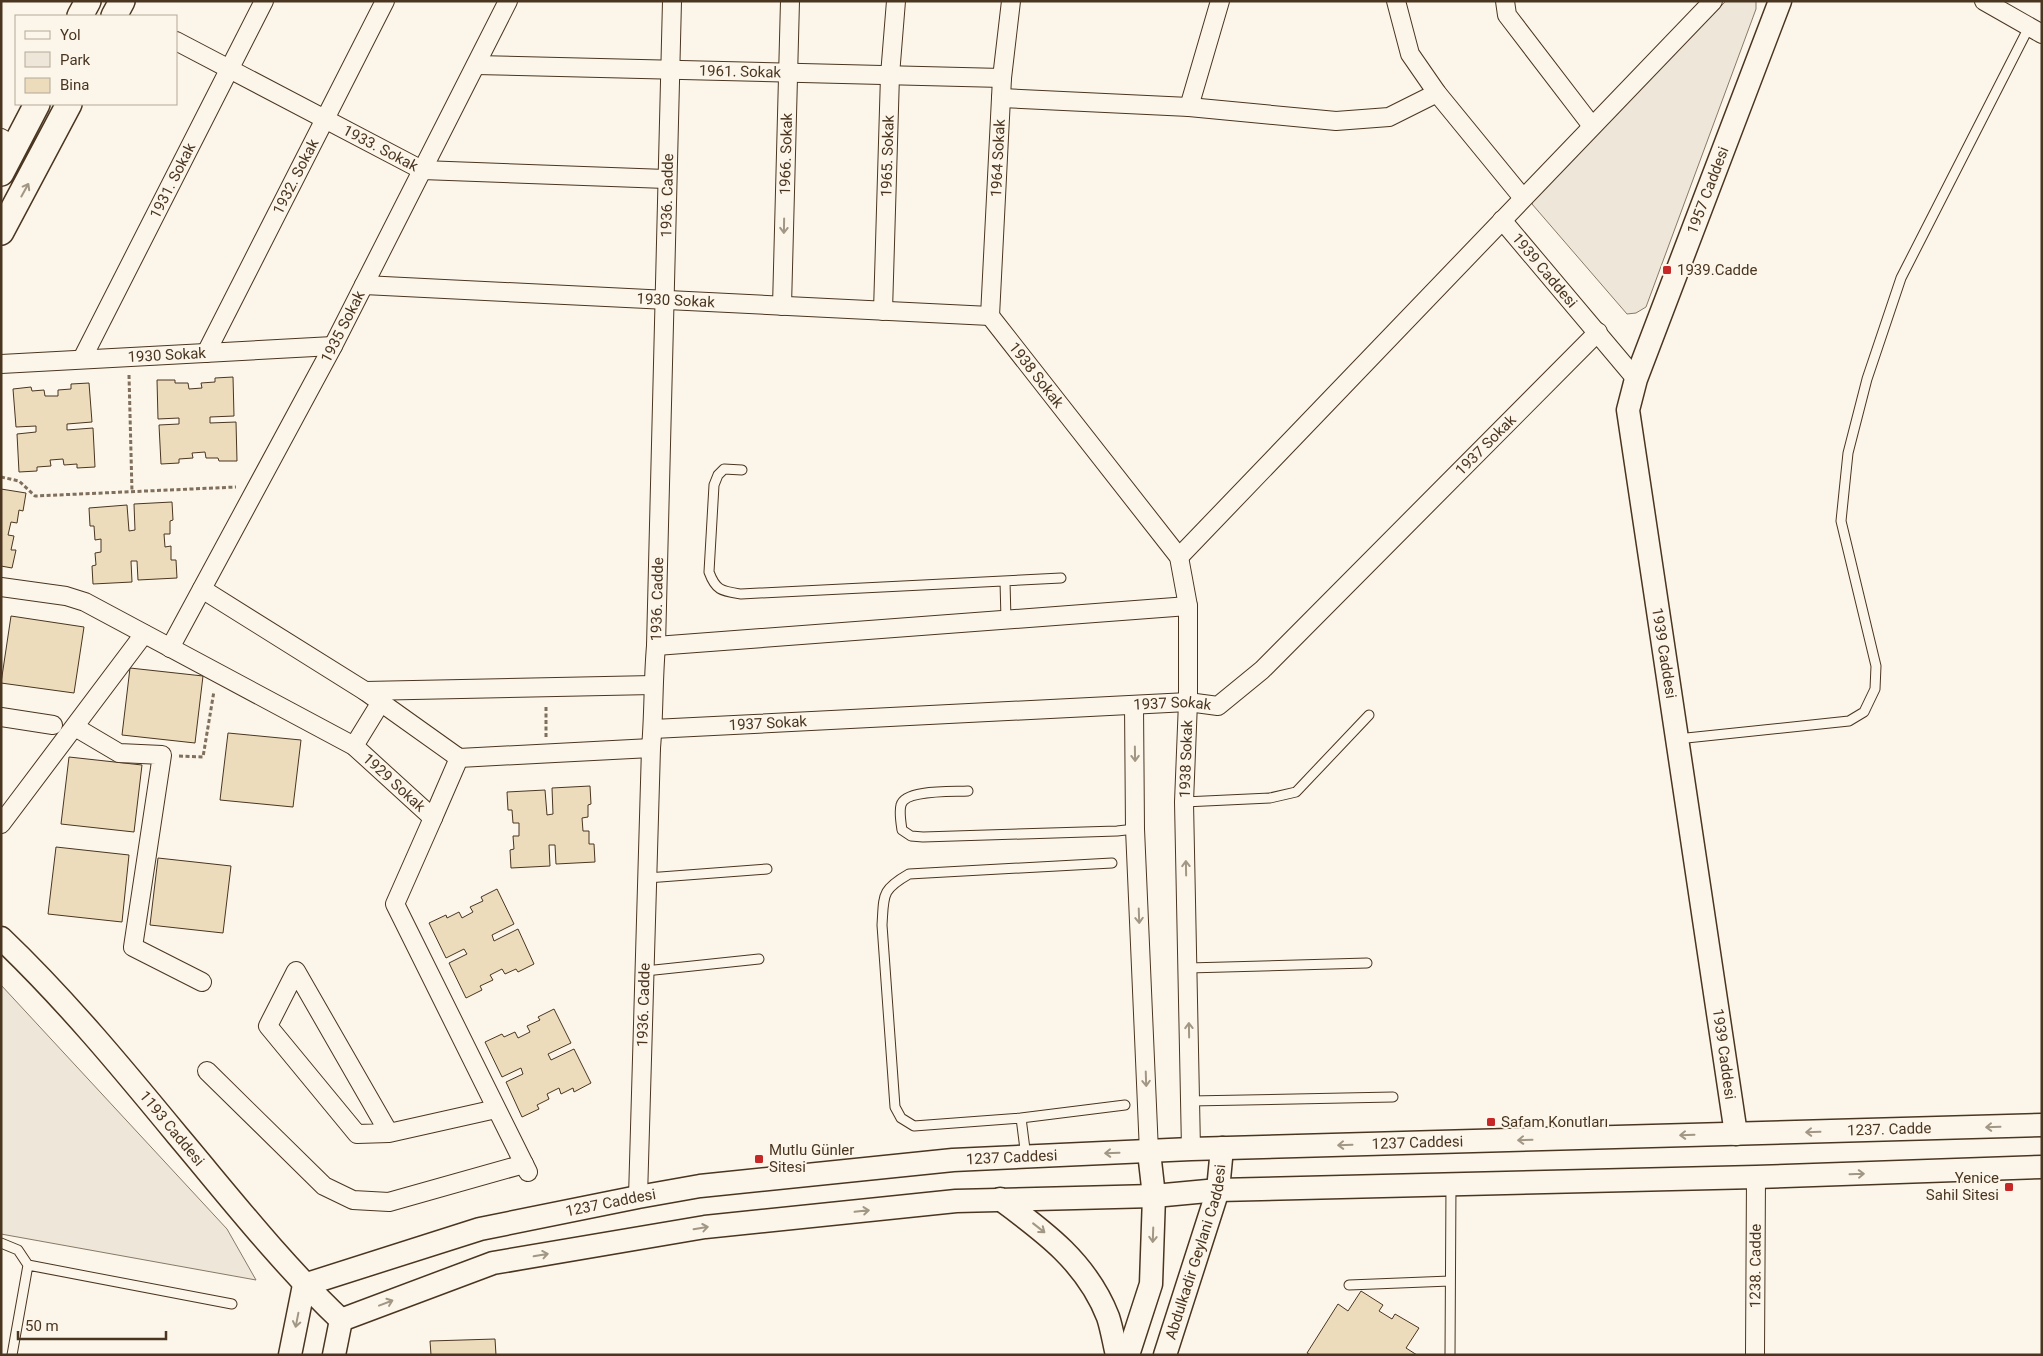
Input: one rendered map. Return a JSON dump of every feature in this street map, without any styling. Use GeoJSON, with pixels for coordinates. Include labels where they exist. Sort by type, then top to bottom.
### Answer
{"type":"FeatureCollection","features":[{"type":"Feature","properties":{"kind":"main road"},"geometry":{"type":"LineString","coordinates":[[81,15],[88,1]]}},
{"type":"Feature","properties":{"kind":"main road"},"geometry":{"type":"LineString","coordinates":[[1,173],[9,142],[36,105]]}},
{"type":"Feature","properties":{"kind":"main road"},"geometry":{"type":"LineString","coordinates":[[1,232],[68,105]]}},
{"type":"Feature","properties":{"kind":"street","name":"1931. Sokak"},"geometry":{"type":"LineString","coordinates":[[82,359],[264,1]]}},
{"type":"Feature","properties":{"kind":"street","name":"1932. Sokak"},"geometry":{"type":"LineString","coordinates":[[206,352],[385,1]]}},
{"type":"Feature","properties":{"kind":"street","name":"1935 Sokak"},"geometry":{"type":"LineString","coordinates":[[170,648],[333,346],[508,1]]}},
{"type":"Feature","properties":{"kind":"street","name":"1936. Cadde"},"geometry":{"type":"LineString","coordinates":[[638,1198],[653,685],[656,646],[666,179],[672,1]]}},
{"type":"Feature","properties":{"kind":"street","name":"1966. Sokak"},"geometry":{"type":"LineString","coordinates":[[782,306],[790,1]]}},
{"type":"Feature","properties":{"kind":"street","name":"1965. Sokak"},"geometry":{"type":"LineString","coordinates":[[882,311],[890,75],[896,1]]}},
{"type":"Feature","properties":{"kind":"street","name":"1964 Sokak"},"geometry":{"type":"LineString","coordinates":[[990,316],[1002,78],[1011,1]]}},
{"type":"Feature","properties":{"kind":"street"},"geometry":{"type":"LineString","coordinates":[[1189,107],[1220,1]]}},
{"type":"Feature","properties":{"kind":"street"},"geometry":{"type":"LineString","coordinates":[[1396,1],[1410,54],[1437,93],[1523,198]]}},
{"type":"Feature","properties":{"kind":"street"},"geometry":{"type":"LineString","coordinates":[[1505,1],[1507,15],[1592,126]]}},
{"type":"Feature","properties":{"kind":"street"},"geometry":{"type":"LineString","coordinates":[[1178,557],[1712,1]]}},
{"type":"Feature","properties":{"kind":"street","name":"1957 Caddesi"},"geometry":{"type":"LineString","coordinates":[[1636,379],[1780,1]]}},
{"type":"Feature","properties":{"kind":"street"},"geometry":{"type":"LineString","coordinates":[[1984,1],[2036,30]]}},
{"type":"Feature","properties":{"kind":"street","name":"1933. Sokak"},"geometry":{"type":"LineString","coordinates":[[178,42],[422,170],[666,179]]}},
{"type":"Feature","properties":{"kind":"street","name":"1961. Sokak"},"geometry":{"type":"LineString","coordinates":[[476,65],[1002,78]]}},
{"type":"Feature","properties":{"kind":"street"},"geometry":{"type":"LineString","coordinates":[[1001,98],[1189,107],[1336,122],[1389,117],[1437,93]]}},
{"type":"Feature","properties":{"kind":"street","name":"1939 Caddesi"},"geometry":{"type":"LineString","coordinates":[[1502,220],[1636,379],[1629,403],[1629,419],[1736,1134]]}},
{"type":"Feature","properties":{"kind":"street","name":"1930 Sokak"},"geometry":{"type":"LineString","coordinates":[[364,285],[990,316]]}},
{"type":"Feature","properties":{"kind":"street","name":"1938 Sokak"},"geometry":{"type":"LineString","coordinates":[[990,316],[1178,557],[1188,606],[1188,702],[1184,802],[1191,1149]]}},
{"type":"Feature","properties":{"kind":"street","name":"1937 Sokak"},"geometry":{"type":"LineString","coordinates":[[653,729],[1188,702],[1218,706],[1262,670],[1598,332]]}},
{"type":"Feature","properties":{"kind":"street","name":"1930 Sokak"},"geometry":{"type":"LineString","coordinates":[[1,364],[333,346]]}},
{"type":"Feature","properties":{"kind":"street","name":"1929 Sokak"},"geometry":{"type":"LineString","coordinates":[[1,587],[76,598],[354,746],[432,818],[395,904],[526,1168],[389,1202],[353,1200],[324,1186],[207,1072]]}},
{"type":"Feature","properties":{"kind":"street"},"geometry":{"type":"LineString","coordinates":[[202,589],[365,691],[459,758],[651,748]]}},
{"type":"Feature","properties":{"kind":"street"},"geometry":{"type":"LineString","coordinates":[[656,646],[1188,606]]}},
{"type":"Feature","properties":{"kind":"street"},"geometry":{"type":"LineString","coordinates":[[1,824],[76,727],[144,634]]}},
{"type":"Feature","properties":{"kind":"street"},"geometry":{"type":"LineString","coordinates":[[365,691],[653,685]]}},
{"type":"Feature","properties":{"kind":"street"},"geometry":{"type":"LineString","coordinates":[[354,746],[381,702]]}},
{"type":"Feature","properties":{"kind":"street"},"geometry":{"type":"LineString","coordinates":[[1128,1355],[1151,1284],[1154,1196],[1148,1152],[1135,828],[1134,705]]}},
{"type":"Feature","properties":{"kind":"street"},"geometry":{"type":"LineString","coordinates":[[1,717],[52,725]]}},
{"type":"Feature","properties":{"kind":"street"},"geometry":{"type":"LineString","coordinates":[[76,727],[119,753],[162,755],[133,947],[202,982]]}},
{"type":"Feature","properties":{"kind":"street"},"geometry":{"type":"LineString","coordinates":[[432,818],[459,758]]}},
{"type":"Feature","properties":{"kind":"street","name":"1193 Caddesi"},"geometry":{"type":"LineString","coordinates":[[1,938],[34,970],[100,1044],[260,1236],[304,1285],[340,1320]]}},
{"type":"Feature","properties":{"kind":"street"},"geometry":{"type":"LineString","coordinates":[[389,1133],[296,971],[268,1026],[357,1134],[389,1133],[496,1108]]}},
{"type":"Feature","properties":{"kind":"street","name":"1237. Cadde"},"geometry":{"type":"LineString","coordinates":[[1736,1134],[2042,1125]]}},
{"type":"Feature","properties":{"kind":"street","name":"1237 Caddesi"},"geometry":{"type":"LineString","coordinates":[[304,1285],[480,1229],[700,1186],[953,1160],[1191,1149],[1736,1134]]}},
{"type":"Feature","properties":{"kind":"street","name":"Abdulkadir Geylani Caddesi"},"geometry":{"type":"LineString","coordinates":[[1165,1355],[1218,1190],[1222,1148]]}},
{"type":"Feature","properties":{"kind":"street"},"geometry":{"type":"LineString","coordinates":[[334,1355],[340,1320],[493,1263],[705,1227],[956,1201],[1000,1199],[1154,1196],[1218,1190],[1756,1177],[2042,1167]]}},
{"type":"Feature","properties":{"kind":"street","name":"1238. Cadde"},"geometry":{"type":"LineString","coordinates":[[1755,1355],[1756,1177]]}},
{"type":"Feature","properties":{"kind":"street"},"geometry":{"type":"LineString","coordinates":[[1000,1199],[1043,1231],[1083,1270],[1108,1317],[1117,1355]]}},
{"type":"Feature","properties":{"kind":"street"},"geometry":{"type":"LineString","coordinates":[[290,1355],[304,1285]]}},
{"type":"Feature","properties":{"kind":"lane"},"geometry":{"type":"LineString","coordinates":[[1677,739],[1849,721],[1864,712],[1875,689],[1876,666],[1841,521],[1848,453],[1867,379],[1901,278],[2036,30]]}},
{"type":"Feature","properties":{"kind":"lane"},"geometry":{"type":"LineString","coordinates":[[742,470],[724,469],[718,475],[714,485],[709,572],[714,586],[724,591],[741,594],[1061,578]]}},
{"type":"Feature","properties":{"kind":"lane"},"geometry":{"type":"LineString","coordinates":[[1005,581],[1006,620]]}},
{"type":"Feature","properties":{"kind":"lane"},"geometry":{"type":"LineString","coordinates":[[1184,802],[1270,798],[1296,792],[1369,715]]}},
{"type":"Feature","properties":{"kind":"lane"},"geometry":{"type":"LineString","coordinates":[[968,792],[918,794],[906,798],[901,805],[902,830],[910,836],[923,837],[1117,831],[1135,828]]}},
{"type":"Feature","properties":{"kind":"lane"},"geometry":{"type":"LineString","coordinates":[[1112,862],[909,874],[895,882],[884,896],[882,925],[894,1107],[900,1118],[914,1126],[1022,1118],[1125,1105]]}},
{"type":"Feature","properties":{"kind":"lane"},"geometry":{"type":"LineString","coordinates":[[647,878],[767,869]]}},
{"type":"Feature","properties":{"kind":"lane"},"geometry":{"type":"LineString","coordinates":[[644,971],[759,959]]}},
{"type":"Feature","properties":{"kind":"lane"},"geometry":{"type":"LineString","coordinates":[[1188,968],[1367,963]]}},
{"type":"Feature","properties":{"kind":"lane"},"geometry":{"type":"LineString","coordinates":[[1190,1100],[1393,1098]]}},
{"type":"Feature","properties":{"kind":"lane"},"geometry":{"type":"LineString","coordinates":[[1022,1118],[1026,1157]]}},
{"type":"Feature","properties":{"kind":"lane"},"geometry":{"type":"LineString","coordinates":[[1450,1355],[1451,1184]]}},
{"type":"Feature","properties":{"kind":"lane"},"geometry":{"type":"LineString","coordinates":[[1,1243],[18,1250],[28,1265],[12,1355]]}},
{"type":"Feature","properties":{"kind":"lane"},"geometry":{"type":"LineString","coordinates":[[28,1265],[232,1304]]}},
{"type":"Feature","properties":{"kind":"lane"},"geometry":{"type":"LineString","coordinates":[[1349,1285],[1450,1282]]}},
{"type":"Feature","properties":{"kind":"path"},"geometry":{"type":"LineString","coordinates":[[128,356],[132,492]]}},
{"type":"Feature","properties":{"kind":"path"},"geometry":{"type":"LineString","coordinates":[[1,477],[19,480],[34,496],[257,486]]}},
{"type":"Feature","properties":{"kind":"path"},"geometry":{"type":"LineString","coordinates":[[162,755],[203,757],[217,673]]}},
{"type":"Feature","properties":{"kind":"path"},"geometry":{"type":"LineString","coordinates":[[545,754],[546,687]]}},
{"type":"Feature","properties":{"kind":"green space"},"geometry":{"type":"Polygon","coordinates":[[[1726,1],[1756,1],[1756,9],[1646,307],[1636,313],[1627,314],[1532,204],[1536,192],[1726,1]]]}},
{"type":"Feature","properties":{"kind":"green space"},"geometry":{"type":"Polygon","coordinates":[[[1,985],[227,1229],[256,1280],[1,1234],[1,985]]]}},
{"type":"Feature","properties":{"kind":"building"},"geometry":{"type":"Polygon","coordinates":[[[233,377],[234,416],[210,417],[210,423],[236,422],[237,461],[219,461],[218,458],[206,458],[205,452],[192,453],[193,458],[179,459],[179,463],[161,464],[159,425],[179,424],[179,418],[158,419],[157,380],[175,380],[175,383],[188,383],[189,389],[202,388],[201,383],[215,382],[215,378],[233,377]]]}},
{"type":"Feature","properties":{"kind":"building"},"geometry":{"type":"Polygon","coordinates":[[[89,383],[92,422],[67,424],[67,430],[93,428],[95,467],[77,468],[77,464],[64,465],[63,459],[50,460],[51,466],[37,467],[37,471],[19,472],[17,434],[36,432],[36,426],[16,427],[13,389],[31,387],[32,391],[44,390],[45,396],[58,396],[58,390],[71,389],[71,384],[89,383]]]}},
{"type":"Feature","properties":{"kind":"building"},"geometry":{"type":"Polygon","coordinates":[[[1,489],[26,493],[23,511],[19,510],[17,523],[11,522],[8,535],[14,536],[11,550],[16,550],[12,568],[1,566],[1,489]]]}},
{"type":"Feature","properties":{"kind":"building"},"geometry":{"type":"Polygon","coordinates":[[[172,502],[173,520],[170,521],[170,534],[164,534],[165,547],[171,546],[171,560],[176,560],[177,578],[138,580],[137,561],[131,561],[132,582],[93,584],[92,566],[96,565],[95,553],[101,552],[101,539],[95,540],[94,526],[90,526],[89,508],[127,505],[129,531],[135,530],[134,504],[172,502]]]}},
{"type":"Feature","properties":{"kind":"building"},"geometry":{"type":"Polygon","coordinates":[[[11,616],[84,627],[74,693],[1,683],[11,616]]]}},
{"type":"Feature","properties":{"kind":"building"},"geometry":{"type":"Polygon","coordinates":[[[130,668],[203,676],[195,743],[122,735],[130,668]]]}},
{"type":"Feature","properties":{"kind":"building"},"geometry":{"type":"Polygon","coordinates":[[[228,733],[301,740],[293,807],[220,800],[228,733]]]}},
{"type":"Feature","properties":{"kind":"building"},"geometry":{"type":"Polygon","coordinates":[[[69,757],[142,765],[134,832],[61,824],[69,757]]]}},
{"type":"Feature","properties":{"kind":"building"},"geometry":{"type":"Polygon","coordinates":[[[590,786],[591,804],[588,805],[588,817],[582,818],[583,831],[589,831],[589,844],[594,844],[595,862],[556,864],[555,845],[549,845],[550,866],[511,868],[510,850],[514,849],[513,836],[519,836],[519,823],[513,823],[512,810],[508,810],[507,792],[545,790],[547,815],[553,814],[552,788],[590,786]]]}},
{"type":"Feature","properties":{"kind":"building"},"geometry":{"type":"Polygon","coordinates":[[[56,847],[129,855],[122,922],[48,914],[56,847]]]}},
{"type":"Feature","properties":{"kind":"building"},"geometry":{"type":"Polygon","coordinates":[[[158,858],[231,866],[223,933],[150,925],[158,858]]]}},
{"type":"Feature","properties":{"kind":"building"},"geometry":{"type":"Polygon","coordinates":[[[497,889],[514,924],[492,935],[494,941],[518,929],[534,964],[518,972],[516,969],[505,974],[502,969],[490,975],[493,980],[480,986],[482,990],[466,998],[449,963],[467,954],[464,949],[446,958],[429,923],[446,915],[447,918],[459,912],[462,918],[473,912],[470,907],[483,901],[481,897],[497,889]]]}},
{"type":"Feature","properties":{"kind":"building"},"geometry":{"type":"Polygon","coordinates":[[[554,1009],[571,1043],[548,1054],[551,1060],[574,1049],[591,1083],[574,1092],[573,1088],[561,1094],[559,1088],[547,1094],[549,1099],[537,1105],[539,1109],[522,1117],[506,1082],[523,1074],[521,1068],[502,1077],[485,1042],[502,1034],[504,1037],[515,1032],[518,1038],[530,1032],[527,1026],[540,1020],[538,1017],[554,1009]]]}},
{"type":"Feature","properties":{"kind":"building"},"geometry":{"type":"Polygon","coordinates":[[[1361,1291],[1383,1305],[1379,1311],[1392,1319],[1395,1314],[1419,1328],[1406,1348],[1417,1355],[1311,1355],[1307,1353],[1338,1304],[1348,1311],[1361,1291]]]}},
{"type":"Feature","properties":{"kind":"building"},"geometry":{"type":"Polygon","coordinates":[[[495,1339],[496,1355],[431,1355],[430,1341],[495,1339]]]}},
{"type":"Feature","properties":{"kind":"place","name":"1939.Cadde"},"geometry":{"type":"Point","coordinates":[1667,270]}},
{"type":"Feature","properties":{"kind":"place","name":"Safam Konutları"},"geometry":{"type":"Point","coordinates":[1491,1122]}},
{"type":"Feature","properties":{"kind":"place","name":"Mutlu Günler Sitesi"},"geometry":{"type":"Point","coordinates":[759,1159]}},
{"type":"Feature","properties":{"kind":"place","name":"Yenice Sahil Sitesi"},"geometry":{"type":"Point","coordinates":[2009,1187]}}]}
